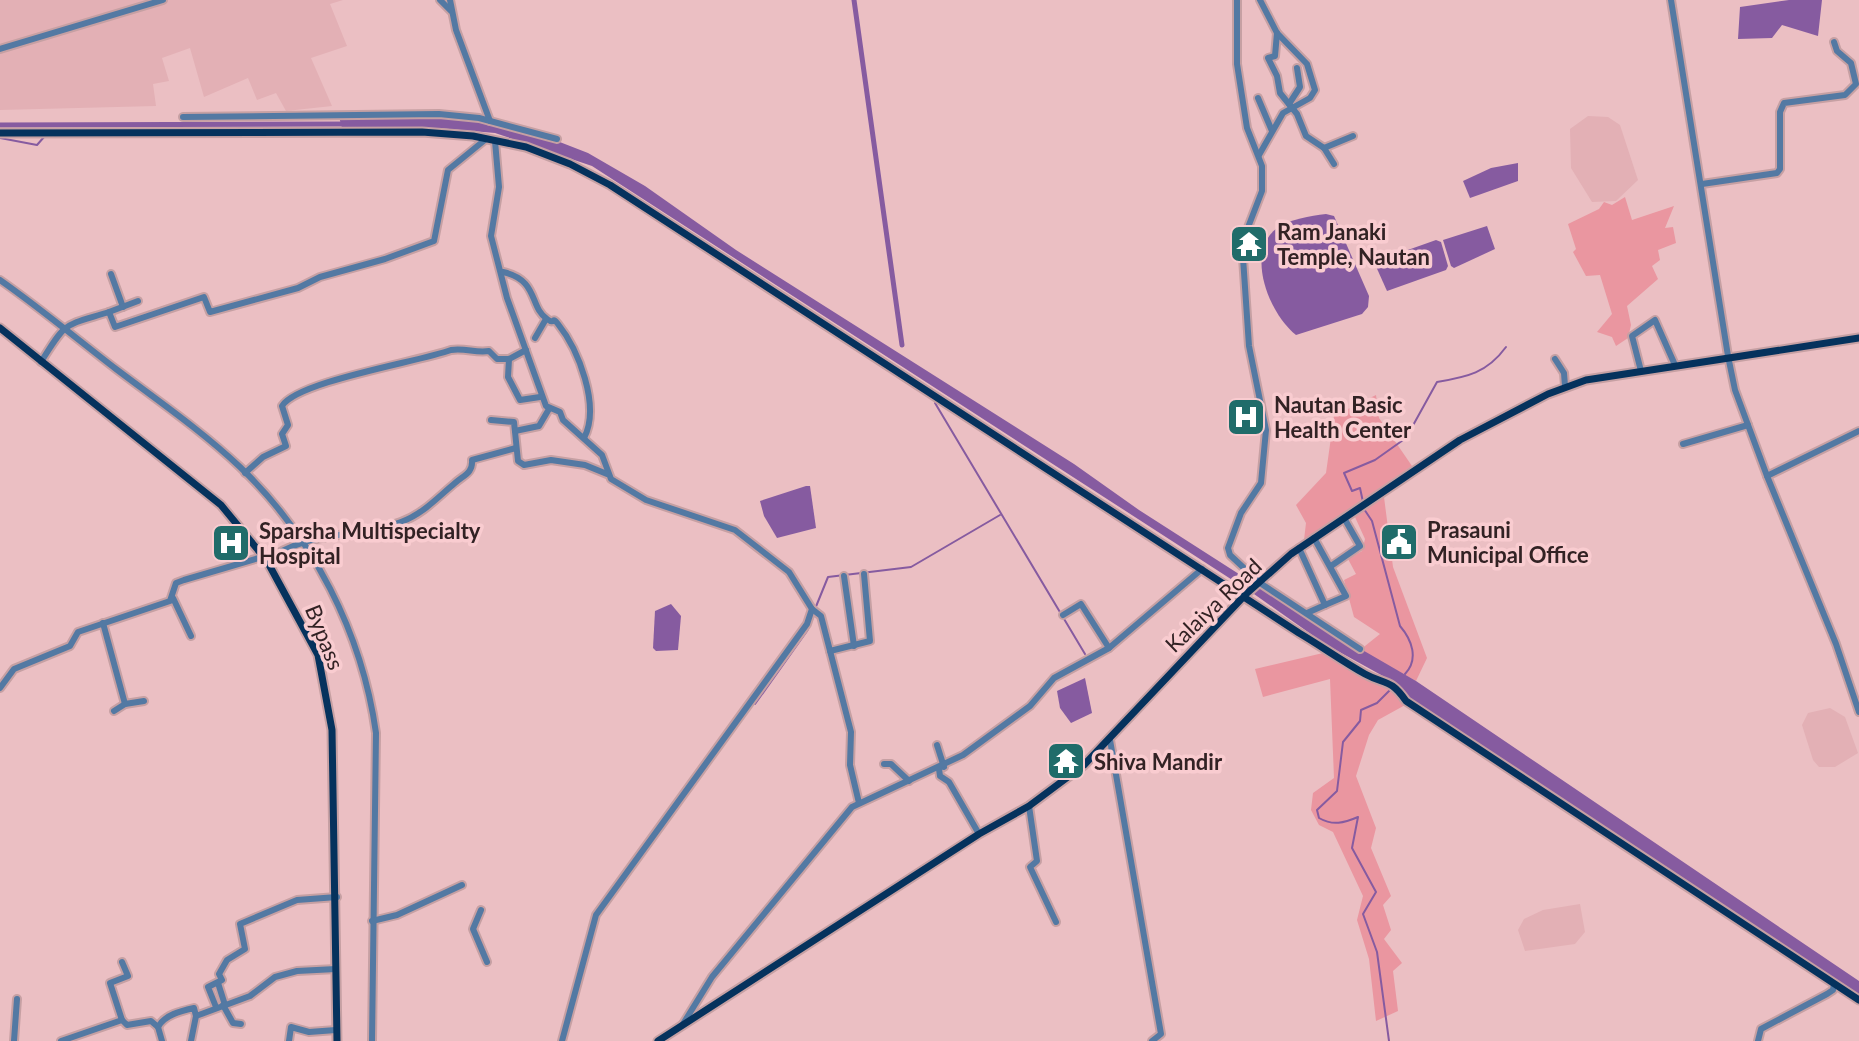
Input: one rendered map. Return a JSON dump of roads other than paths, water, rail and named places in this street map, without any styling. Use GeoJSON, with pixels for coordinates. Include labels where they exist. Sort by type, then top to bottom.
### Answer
{"type":"FeatureCollection","features":[{"type":"Feature","properties":{"kind":"main road"},"geometry":{"type":"LineString","coordinates":[[0,133],[422,132],[526,147],[570,164],[610,185],[1202,569],[1248,594],[1369,676],[1383,679],[1398,689],[1406,701],[1859,1000]]}},
{"type":"Feature","properties":{"kind":"main road","name":"Bypass"},"geometry":{"type":"LineString","coordinates":[[0,328],[199,485],[229,513],[264,559],[318,655],[332,730],[337,1041]]}},
{"type":"Feature","properties":{"kind":"main road","name":"Kalaiya Road"},"geometry":{"type":"LineString","coordinates":[[658,1041],[979,834],[1029,806],[1084,765],[1248,594],[1299,548],[1460,440],[1565,386],[1728,356],[1859,338]]}},
{"type":"Feature","properties":{"kind":"street"},"geometry":{"type":"LineString","coordinates":[[0,49],[163,0]]}},
{"type":"Feature","properties":{"kind":"street"},"geometry":{"type":"LineString","coordinates":[[440,0],[451,11]]}},
{"type":"Feature","properties":{"kind":"street"},"geometry":{"type":"LineString","coordinates":[[450,0],[451,11],[490,121]]}},
{"type":"Feature","properties":{"kind":"street"},"geometry":{"type":"LineString","coordinates":[[1237,0],[1237,64],[1247,128],[1259,155],[1262,191],[1242,243],[1249,346],[1264,408],[1265,462],[1261,483],[1241,513],[1228,548],[1230,555],[1260,583],[1360,649]]}},
{"type":"Feature","properties":{"kind":"street"},"geometry":{"type":"LineString","coordinates":[[1260,0],[1277,33],[1312,72],[1314,95],[1290,106]]}},
{"type":"Feature","properties":{"kind":"street"},"geometry":{"type":"LineString","coordinates":[[1671,0],[1728,356],[1748,425],[1836,644],[1859,712]]}},
{"type":"Feature","properties":{"kind":"street"},"geometry":{"type":"LineString","coordinates":[[1277,33],[1275,56],[1268,58],[1277,76],[1280,93],[1306,136],[1324,148],[1334,164]]}},
{"type":"Feature","properties":{"kind":"street"},"geometry":{"type":"LineString","coordinates":[[1702,184],[1777,173],[1781,107],[1790,101],[1845,95],[1856,84],[1851,63],[1837,51],[1834,42]]}},
{"type":"Feature","properties":{"kind":"street"},"geometry":{"type":"LineString","coordinates":[[1259,155],[1300,87],[1297,68]]}},
{"type":"Feature","properties":{"kind":"street"},"geometry":{"type":"LineString","coordinates":[[1258,98],[1272,131]]}},
{"type":"Feature","properties":{"kind":"street"},"geometry":{"type":"LineString","coordinates":[[183,117],[439,114],[490,121],[557,139]]}},
{"type":"Feature","properties":{"kind":"street"},"geometry":{"type":"LineString","coordinates":[[1324,148],[1353,136]]}},
{"type":"Feature","properties":{"kind":"street"},"geometry":{"type":"LineString","coordinates":[[109,312],[115,327],[204,297],[210,312],[298,288],[320,277],[385,259],[434,241],[448,170],[486,139]]}},
{"type":"Feature","properties":{"kind":"street"},"geometry":{"type":"LineString","coordinates":[[495,141],[499,187],[491,236],[503,272],[507,298],[540,397],[549,409],[560,412],[563,420],[602,455],[607,474]]}},
{"type":"Feature","properties":{"kind":"street"},"geometry":{"type":"LineString","coordinates":[[503,272],[518,275],[546,319],[558,324],[563,334],[571,339],[584,374],[591,421],[584,438]]}},
{"type":"Feature","properties":{"kind":"street"},"geometry":{"type":"LineString","coordinates":[[111,274],[123,307]]}},
{"type":"Feature","properties":{"kind":"street"},"geometry":{"type":"LineString","coordinates":[[0,280],[245,473],[301,542],[351,632],[369,686],[376,733],[372,1041]]}},
{"type":"Feature","properties":{"kind":"street"},"geometry":{"type":"LineString","coordinates":[[41,362],[72,321],[138,301]]}},
{"type":"Feature","properties":{"kind":"street"},"geometry":{"type":"LineString","coordinates":[[535,338],[546,319]]}},
{"type":"Feature","properties":{"kind":"street"},"geometry":{"type":"LineString","coordinates":[[1641,371],[1632,336],[1655,320],[1675,365]]}},
{"type":"Feature","properties":{"kind":"street"},"geometry":{"type":"LineString","coordinates":[[245,473],[263,457],[286,446],[282,434],[288,425],[282,406],[292,397],[346,377],[451,350],[467,347],[478,353],[489,351],[497,359],[509,359],[526,350]]}},
{"type":"Feature","properties":{"kind":"street"},"geometry":{"type":"LineString","coordinates":[[509,359],[508,377],[520,400],[540,397]]}},
{"type":"Feature","properties":{"kind":"street"},"geometry":{"type":"LineString","coordinates":[[1555,359],[1564,373],[1565,386]]}},
{"type":"Feature","properties":{"kind":"street"},"geometry":{"type":"LineString","coordinates":[[515,431],[539,426],[549,409]]}},
{"type":"Feature","properties":{"kind":"street"},"geometry":{"type":"LineString","coordinates":[[491,420],[514,422],[518,461],[524,465],[551,460],[585,465],[607,474],[646,500],[735,530],[789,572],[814,610],[830,651],[851,732],[850,765],[859,803]]}},
{"type":"Feature","properties":{"kind":"street"},"geometry":{"type":"LineString","coordinates":[[1683,444],[1748,425]]}},
{"type":"Feature","properties":{"kind":"street"},"geometry":{"type":"LineString","coordinates":[[1767,476],[1859,431]]}},
{"type":"Feature","properties":{"kind":"street"},"geometry":{"type":"LineString","coordinates":[[191,636],[173,598],[176,583],[264,559],[282,548],[301,542],[400,522],[417,514],[470,472],[472,460],[516,448]]}},
{"type":"Feature","properties":{"kind":"street"},"geometry":{"type":"LineString","coordinates":[[1331,566],[1360,546],[1344,518]]}},
{"type":"Feature","properties":{"kind":"street"},"geometry":{"type":"LineString","coordinates":[[1307,613],[1346,596],[1314,538]]}},
{"type":"Feature","properties":{"kind":"street"},"geometry":{"type":"LineString","coordinates":[[1299,548],[1325,605]]}},
{"type":"Feature","properties":{"kind":"street"},"geometry":{"type":"LineString","coordinates":[[683,1025],[712,977],[838,822],[859,803],[941,768],[1030,706],[1054,678],[1109,648],[1202,569]]}},
{"type":"Feature","properties":{"kind":"street"},"geometry":{"type":"LineString","coordinates":[[830,651],[870,641],[864,574]]}},
{"type":"Feature","properties":{"kind":"street"},"geometry":{"type":"LineString","coordinates":[[844,576],[854,646]]}},
{"type":"Feature","properties":{"kind":"street"},"geometry":{"type":"LineString","coordinates":[[0,688],[14,669],[70,646],[78,632],[173,598]]}},
{"type":"Feature","properties":{"kind":"street"},"geometry":{"type":"LineString","coordinates":[[1063,615],[1081,604],[1109,648]]}},
{"type":"Feature","properties":{"kind":"street"},"geometry":{"type":"LineString","coordinates":[[562,1041],[596,915],[727,739],[814,610]]}},
{"type":"Feature","properties":{"kind":"street"},"geometry":{"type":"LineString","coordinates":[[103,623],[125,704]]}},
{"type":"Feature","properties":{"kind":"street"},"geometry":{"type":"LineString","coordinates":[[114,711],[125,704],[144,701]]}},
{"type":"Feature","properties":{"kind":"street"},"geometry":{"type":"LineString","coordinates":[[1110,740],[1161,1034],[1152,1041]]}},
{"type":"Feature","properties":{"kind":"street"},"geometry":{"type":"LineString","coordinates":[[937,745],[940,776],[949,782],[979,834]]}},
{"type":"Feature","properties":{"kind":"street"},"geometry":{"type":"LineString","coordinates":[[884,764],[891,764],[909,781]]}},
{"type":"Feature","properties":{"kind":"street"},"geometry":{"type":"LineString","coordinates":[[1029,806],[1037,861],[1030,867],[1056,922]]}},
{"type":"Feature","properties":{"kind":"street"},"geometry":{"type":"LineString","coordinates":[[372,921],[397,915],[462,885]]}},
{"type":"Feature","properties":{"kind":"street"},"geometry":{"type":"LineString","coordinates":[[241,1024],[233,1023],[208,987],[222,980],[219,974],[227,960],[245,949],[240,924],[297,900],[337,897]]}},
{"type":"Feature","properties":{"kind":"street"},"geometry":{"type":"LineString","coordinates":[[481,910],[473,929],[487,962]]}},
{"type":"Feature","properties":{"kind":"street"},"geometry":{"type":"LineString","coordinates":[[122,962],[128,976],[110,983],[122,1020],[127,1025],[151,1021],[158,1027],[162,1041]]}},
{"type":"Feature","properties":{"kind":"street"},"geometry":{"type":"LineString","coordinates":[[196,1016],[250,996],[275,977],[297,971],[336,969]]}},
{"type":"Feature","properties":{"kind":"street"},"geometry":{"type":"LineString","coordinates":[[1758,1041],[1761,1029],[1827,994],[1833,990],[1834,984]]}},
{"type":"Feature","properties":{"kind":"street"},"geometry":{"type":"LineString","coordinates":[[14,1041],[17,999]]}},
{"type":"Feature","properties":{"kind":"street"},"geometry":{"type":"LineString","coordinates":[[158,1027],[161,1021],[194,1008],[196,1016],[191,1041]]}},
{"type":"Feature","properties":{"kind":"street"},"geometry":{"type":"LineString","coordinates":[[61,1041],[122,1020]]}},
{"type":"Feature","properties":{"kind":"street"},"geometry":{"type":"LineString","coordinates":[[289,1041],[291,1027],[309,1032],[336,1030]]}},
{"type":"Feature","properties":{"kind":"waterway"},"geometry":{"type":"LineString","coordinates":[[854,0],[902,345]]}},
{"type":"Feature","properties":{"kind":"waterway"},"geometry":{"type":"LineString","coordinates":[[0,125],[347,124]]}},
{"type":"Feature","properties":{"kind":"waterway"},"geometry":{"type":"LineString","coordinates":[[0,138],[37,145],[44,137]]}},
{"type":"Feature","properties":{"kind":"waterway"},"geometry":{"type":"LineString","coordinates":[[1363,502],[1360,488],[1352,491],[1344,473],[1375,460],[1406,438],[1437,382],[1484,368],[1506,347]]}},
{"type":"Feature","properties":{"kind":"waterway"},"geometry":{"type":"LineString","coordinates":[[935,403],[1085,654]]}},
{"type":"Feature","properties":{"kind":"waterway"},"geometry":{"type":"LineString","coordinates":[[1364,509],[1372,521],[1400,626],[1412,650],[1412,662],[1405,674]]}},
{"type":"Feature","properties":{"kind":"waterway"},"geometry":{"type":"LineString","coordinates":[[815,609],[828,577],[911,567],[1000,515]]}},
{"type":"Feature","properties":{"kind":"waterway"},"geometry":{"type":"LineString","coordinates":[[755,704],[807,631],[814,615]]}},
{"type":"Feature","properties":{"kind":"waterway"},"geometry":{"type":"LineString","coordinates":[[1389,1041],[1377,952],[1363,914],[1376,892],[1352,848],[1358,817],[1334,823],[1319,818],[1317,810],[1337,791],[1343,742],[1360,721],[1361,710],[1377,703],[1390,690]]}},
{"type":"Feature","properties":{"kind":"place","name":"Ram Janaki Temple, Nautan"},"geometry":{"type":"Point","coordinates":[1249,244]}},
{"type":"Feature","properties":{"kind":"place","name":"Nautan Basic Health Center"},"geometry":{"type":"Point","coordinates":[1246,417]}},
{"type":"Feature","properties":{"kind":"place","name":"Prasauni Municipal Office"},"geometry":{"type":"Point","coordinates":[1399,542]}},
{"type":"Feature","properties":{"kind":"place","name":"Sparsha Multispecialty Hospital"},"geometry":{"type":"Point","coordinates":[231,543]}},
{"type":"Feature","properties":{"kind":"place","name":"Shiva Mandir"},"geometry":{"type":"Point","coordinates":[1066,761]}}]}
